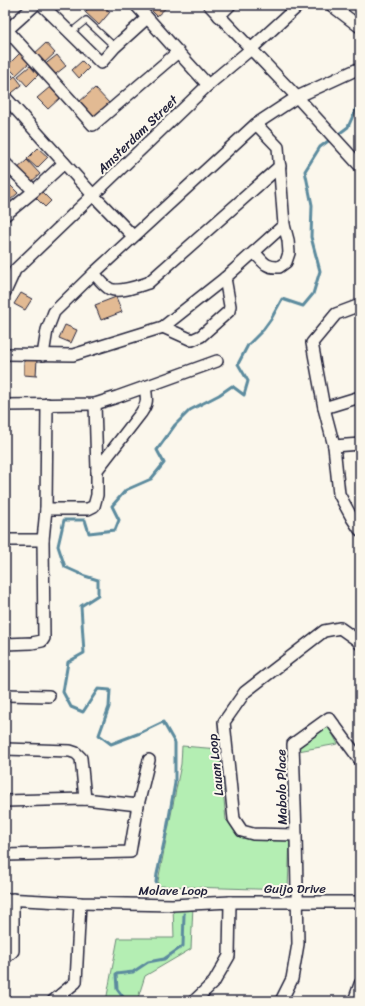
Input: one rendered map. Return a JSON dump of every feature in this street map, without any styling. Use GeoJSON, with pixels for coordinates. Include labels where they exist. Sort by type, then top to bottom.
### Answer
{"type":"FeatureCollection","features":[{"type":"Feature","properties":{"kind":"street"},"geometry":{"type":"LineString","coordinates":[[35,5],[6,31],[94,125],[178,52]]}},
{"type":"Feature","properties":{"kind":"street"},"geometry":{"type":"LineString","coordinates":[[42,5],[101,63],[115,47],[147,18]]}},
{"type":"Feature","properties":{"kind":"street"},"geometry":{"type":"LineString","coordinates":[[136,5],[208,86]]}},
{"type":"Feature","properties":{"kind":"street"},"geometry":{"type":"LineString","coordinates":[[209,5],[297,97],[360,166]]}},
{"type":"Feature","properties":{"kind":"street"},"geometry":{"type":"LineString","coordinates":[[219,16],[230,5]]}},
{"type":"Feature","properties":{"kind":"street","name":"Amsterdam Street"},"geometry":{"type":"LineString","coordinates":[[5,292],[14,270],[208,86],[299,5]]}},
{"type":"Feature","properties":{"kind":"street"},"geometry":{"type":"LineString","coordinates":[[331,5],[360,27]]}},
{"type":"Feature","properties":{"kind":"street"},"geometry":{"type":"LineString","coordinates":[[43,355],[46,330],[54,312],[133,236],[256,124],[297,97],[360,68]]}},
{"type":"Feature","properties":{"kind":"street"},"geometry":{"type":"LineString","coordinates":[[5,97],[93,195],[133,236]]}},
{"type":"Feature","properties":{"kind":"street"},"geometry":{"type":"LineString","coordinates":[[254,252],[266,265],[272,268],[279,268],[286,262],[289,253],[288,240],[284,225],[278,147],[256,124]]}},
{"type":"Feature","properties":{"kind":"street"},"geometry":{"type":"LineString","coordinates":[[5,163],[34,191]]}},
{"type":"Feature","properties":{"kind":"street"},"geometry":{"type":"LineString","coordinates":[[5,215],[64,163]]}},
{"type":"Feature","properties":{"kind":"street"},"geometry":{"type":"LineString","coordinates":[[94,273],[110,289],[123,290],[148,284],[280,166]]}},
{"type":"Feature","properties":{"kind":"street"},"geometry":{"type":"LineString","coordinates":[[5,354],[73,355],[163,328],[226,278],[284,225]]}},
{"type":"Feature","properties":{"kind":"street"},"geometry":{"type":"LineString","coordinates":[[163,328],[192,340],[201,336],[229,311],[230,306],[226,278]]}},
{"type":"Feature","properties":{"kind":"street"},"geometry":{"type":"LineString","coordinates":[[360,305],[336,314],[312,343],[324,408],[334,446],[339,494],[356,516],[360,530]]}},
{"type":"Feature","properties":{"kind":"street"},"geometry":{"type":"LineString","coordinates":[[5,405],[95,404],[217,361]]}},
{"type":"Feature","properties":{"kind":"street"},"geometry":{"type":"LineString","coordinates":[[97,470],[146,406],[147,398],[145,387]]}},
{"type":"Feature","properties":{"kind":"street"},"geometry":{"type":"LineString","coordinates":[[324,408],[360,397]]}},
{"type":"Feature","properties":{"kind":"street"},"geometry":{"type":"LineString","coordinates":[[5,644],[32,643],[42,641],[44,638],[43,540],[46,508],[47,404]]}},
{"type":"Feature","properties":{"kind":"street"},"geometry":{"type":"LineString","coordinates":[[46,508],[88,509],[94,506],[97,496],[95,404]]}},
{"type":"Feature","properties":{"kind":"street"},"geometry":{"type":"LineString","coordinates":[[334,446],[360,444]]}},
{"type":"Feature","properties":{"kind":"street"},"geometry":{"type":"LineString","coordinates":[[5,540],[43,540]]}},
{"type":"Feature","properties":{"kind":"street","name":"Lauan Loop"},"geometry":{"type":"LineString","coordinates":[[296,835],[253,834],[242,831],[234,819],[224,722],[245,692],[324,631],[340,628],[357,640],[360,644]]}},
{"type":"Feature","properties":{"kind":"street"},"geometry":{"type":"LineString","coordinates":[[5,696],[49,696]]}},
{"type":"Feature","properties":{"kind":"street","name":"Mabolo Place"},"geometry":{"type":"LineString","coordinates":[[281,1001],[292,979],[298,944],[293,744],[329,718],[360,760]]}},
{"type":"Feature","properties":{"kind":"street"},"geometry":{"type":"LineString","coordinates":[[5,750],[70,751],[76,753],[81,758],[85,800]]}},
{"type":"Feature","properties":{"kind":"street"},"geometry":{"type":"LineString","coordinates":[[5,855],[130,852],[138,805],[149,760]]}},
{"type":"Feature","properties":{"kind":"street"},"geometry":{"type":"LineString","coordinates":[[5,801],[85,800],[138,805]]}},
{"type":"Feature","properties":{"kind":"street"},"geometry":{"type":"LineString","coordinates":[[5,958],[13,951],[9,899]]}},
{"type":"Feature","properties":{"kind":"street","name":"Molave Loop"},"geometry":{"type":"LineString","coordinates":[[9,899],[80,903],[178,905],[230,902]]}},
{"type":"Feature","properties":{"kind":"street"},"geometry":{"type":"LineString","coordinates":[[194,1001],[214,982],[229,956],[230,902]]}},
{"type":"Feature","properties":{"kind":"street","name":"Guijo Drive"},"geometry":{"type":"LineString","coordinates":[[230,902],[360,902]]}},
{"type":"Feature","properties":{"kind":"street"},"geometry":{"type":"LineString","coordinates":[[53,1001],[76,982],[80,903]]}},
{"type":"Feature","properties":{"kind":"street"},"geometry":{"type":"LineString","coordinates":[[354,1001],[360,987]]}},
{"type":"Feature","properties":{"kind":"lane"},"geometry":{"type":"LineString","coordinates":[[70,33],[86,20],[115,47]]}},
{"type":"Feature","properties":{"kind":"green space"},"geometry":{"type":"Polygon","coordinates":[[[328,726],[338,744],[298,751],[298,745],[328,726]]]}},
{"type":"Feature","properties":{"kind":"green space"},"geometry":{"type":"Polygon","coordinates":[[[182,746],[219,749],[226,820],[240,834],[290,836],[288,890],[157,886],[181,764],[182,746]]]}},
{"type":"Feature","properties":{"kind":"green space"},"geometry":{"type":"Polygon","coordinates":[[[173,906],[193,906],[191,949],[145,976],[137,1001],[106,1001],[118,938],[174,938],[173,906]]]}},
{"type":"Feature","properties":{"kind":"building"},"geometry":{"type":"Polygon","coordinates":[[[92,5],[102,5],[110,12],[99,25],[85,12],[92,5]]]}},
{"type":"Feature","properties":{"kind":"building"},"geometry":{"type":"Polygon","coordinates":[[[152,5],[168,6],[157,16],[149,8],[152,5]]]}},
{"type":"Feature","properties":{"kind":"building"},"geometry":{"type":"Polygon","coordinates":[[[46,43],[55,53],[42,65],[33,55],[46,43]]]}},
{"type":"Feature","properties":{"kind":"building"},"geometry":{"type":"Polygon","coordinates":[[[20,53],[29,63],[16,75],[7,66],[20,53]]]}},
{"type":"Feature","properties":{"kind":"building"},"geometry":{"type":"Polygon","coordinates":[[[57,55],[66,66],[52,77],[43,66],[57,55]]]}},
{"type":"Feature","properties":{"kind":"building"},"geometry":{"type":"Polygon","coordinates":[[[82,61],[89,68],[79,78],[72,70],[82,61]]]}},
{"type":"Feature","properties":{"kind":"building"},"geometry":{"type":"Polygon","coordinates":[[[30,66],[38,75],[27,86],[18,76],[30,66]]]}},
{"type":"Feature","properties":{"kind":"building"},"geometry":{"type":"Polygon","coordinates":[[[5,67],[13,76],[5,82],[5,67]]]}},
{"type":"Feature","properties":{"kind":"building"},"geometry":{"type":"Polygon","coordinates":[[[15,76],[22,85],[8,96],[5,93],[5,85],[15,76]]]}},
{"type":"Feature","properties":{"kind":"building"},"geometry":{"type":"Polygon","coordinates":[[[50,87],[60,98],[48,109],[37,98],[50,87]]]}},
{"type":"Feature","properties":{"kind":"building"},"geometry":{"type":"Polygon","coordinates":[[[95,88],[110,104],[94,119],[79,102],[95,88]]]}},
{"type":"Feature","properties":{"kind":"building"},"geometry":{"type":"Polygon","coordinates":[[[38,148],[48,157],[37,168],[27,159],[38,148]]]}},
{"type":"Feature","properties":{"kind":"building"},"geometry":{"type":"Polygon","coordinates":[[[27,160],[40,174],[29,184],[16,170],[27,160]]]}},
{"type":"Feature","properties":{"kind":"building"},"geometry":{"type":"Polygon","coordinates":[[[6,181],[18,193],[8,202],[5,199],[6,181]]]}},
{"type":"Feature","properties":{"kind":"building"},"geometry":{"type":"Polygon","coordinates":[[[42,192],[51,201],[45,207],[36,198],[42,192]]]}},
{"type":"Feature","properties":{"kind":"building"},"geometry":{"type":"Polygon","coordinates":[[[21,293],[32,299],[25,310],[14,304],[21,293]]]}},
{"type":"Feature","properties":{"kind":"building"},"geometry":{"type":"Polygon","coordinates":[[[116,297],[122,312],[101,320],[95,305],[116,297]]]}},
{"type":"Feature","properties":{"kind":"building"},"geometry":{"type":"Polygon","coordinates":[[[65,325],[77,330],[71,343],[59,338],[65,325]]]}},
{"type":"Feature","properties":{"kind":"building"},"geometry":{"type":"Polygon","coordinates":[[[24,359],[37,359],[36,376],[24,375],[24,359]]]}},
{"type":"Feature","properties":{"kind":"waterway"},"geometry":{"type":"LineString","coordinates":[[336,136],[348,127],[360,100]]}},
{"type":"Feature","properties":{"kind":"waterway"},"geometry":{"type":"LineString","coordinates":[[156,882],[175,783],[175,743],[163,722],[111,744],[99,735],[109,707],[110,690],[98,689],[83,712],[71,707],[63,692],[68,662],[84,653],[81,606],[98,595],[98,580],[65,567],[58,546],[64,520],[85,520],[89,533],[115,530],[119,520],[112,506],[126,490],[151,479],[164,463],[157,450],[175,425],[190,410],[219,395],[232,386],[244,395],[248,381],[238,364],[248,345],[263,330],[282,299],[303,306],[313,294],[320,271],[311,237],[312,205],[305,171],[320,147],[331,139]]}},
{"type":"Feature","properties":{"kind":"waterway"},"geometry":{"type":"LineString","coordinates":[[126,1001],[117,989],[116,974],[133,972],[148,962],[164,959],[183,946],[184,914]]}}]}
